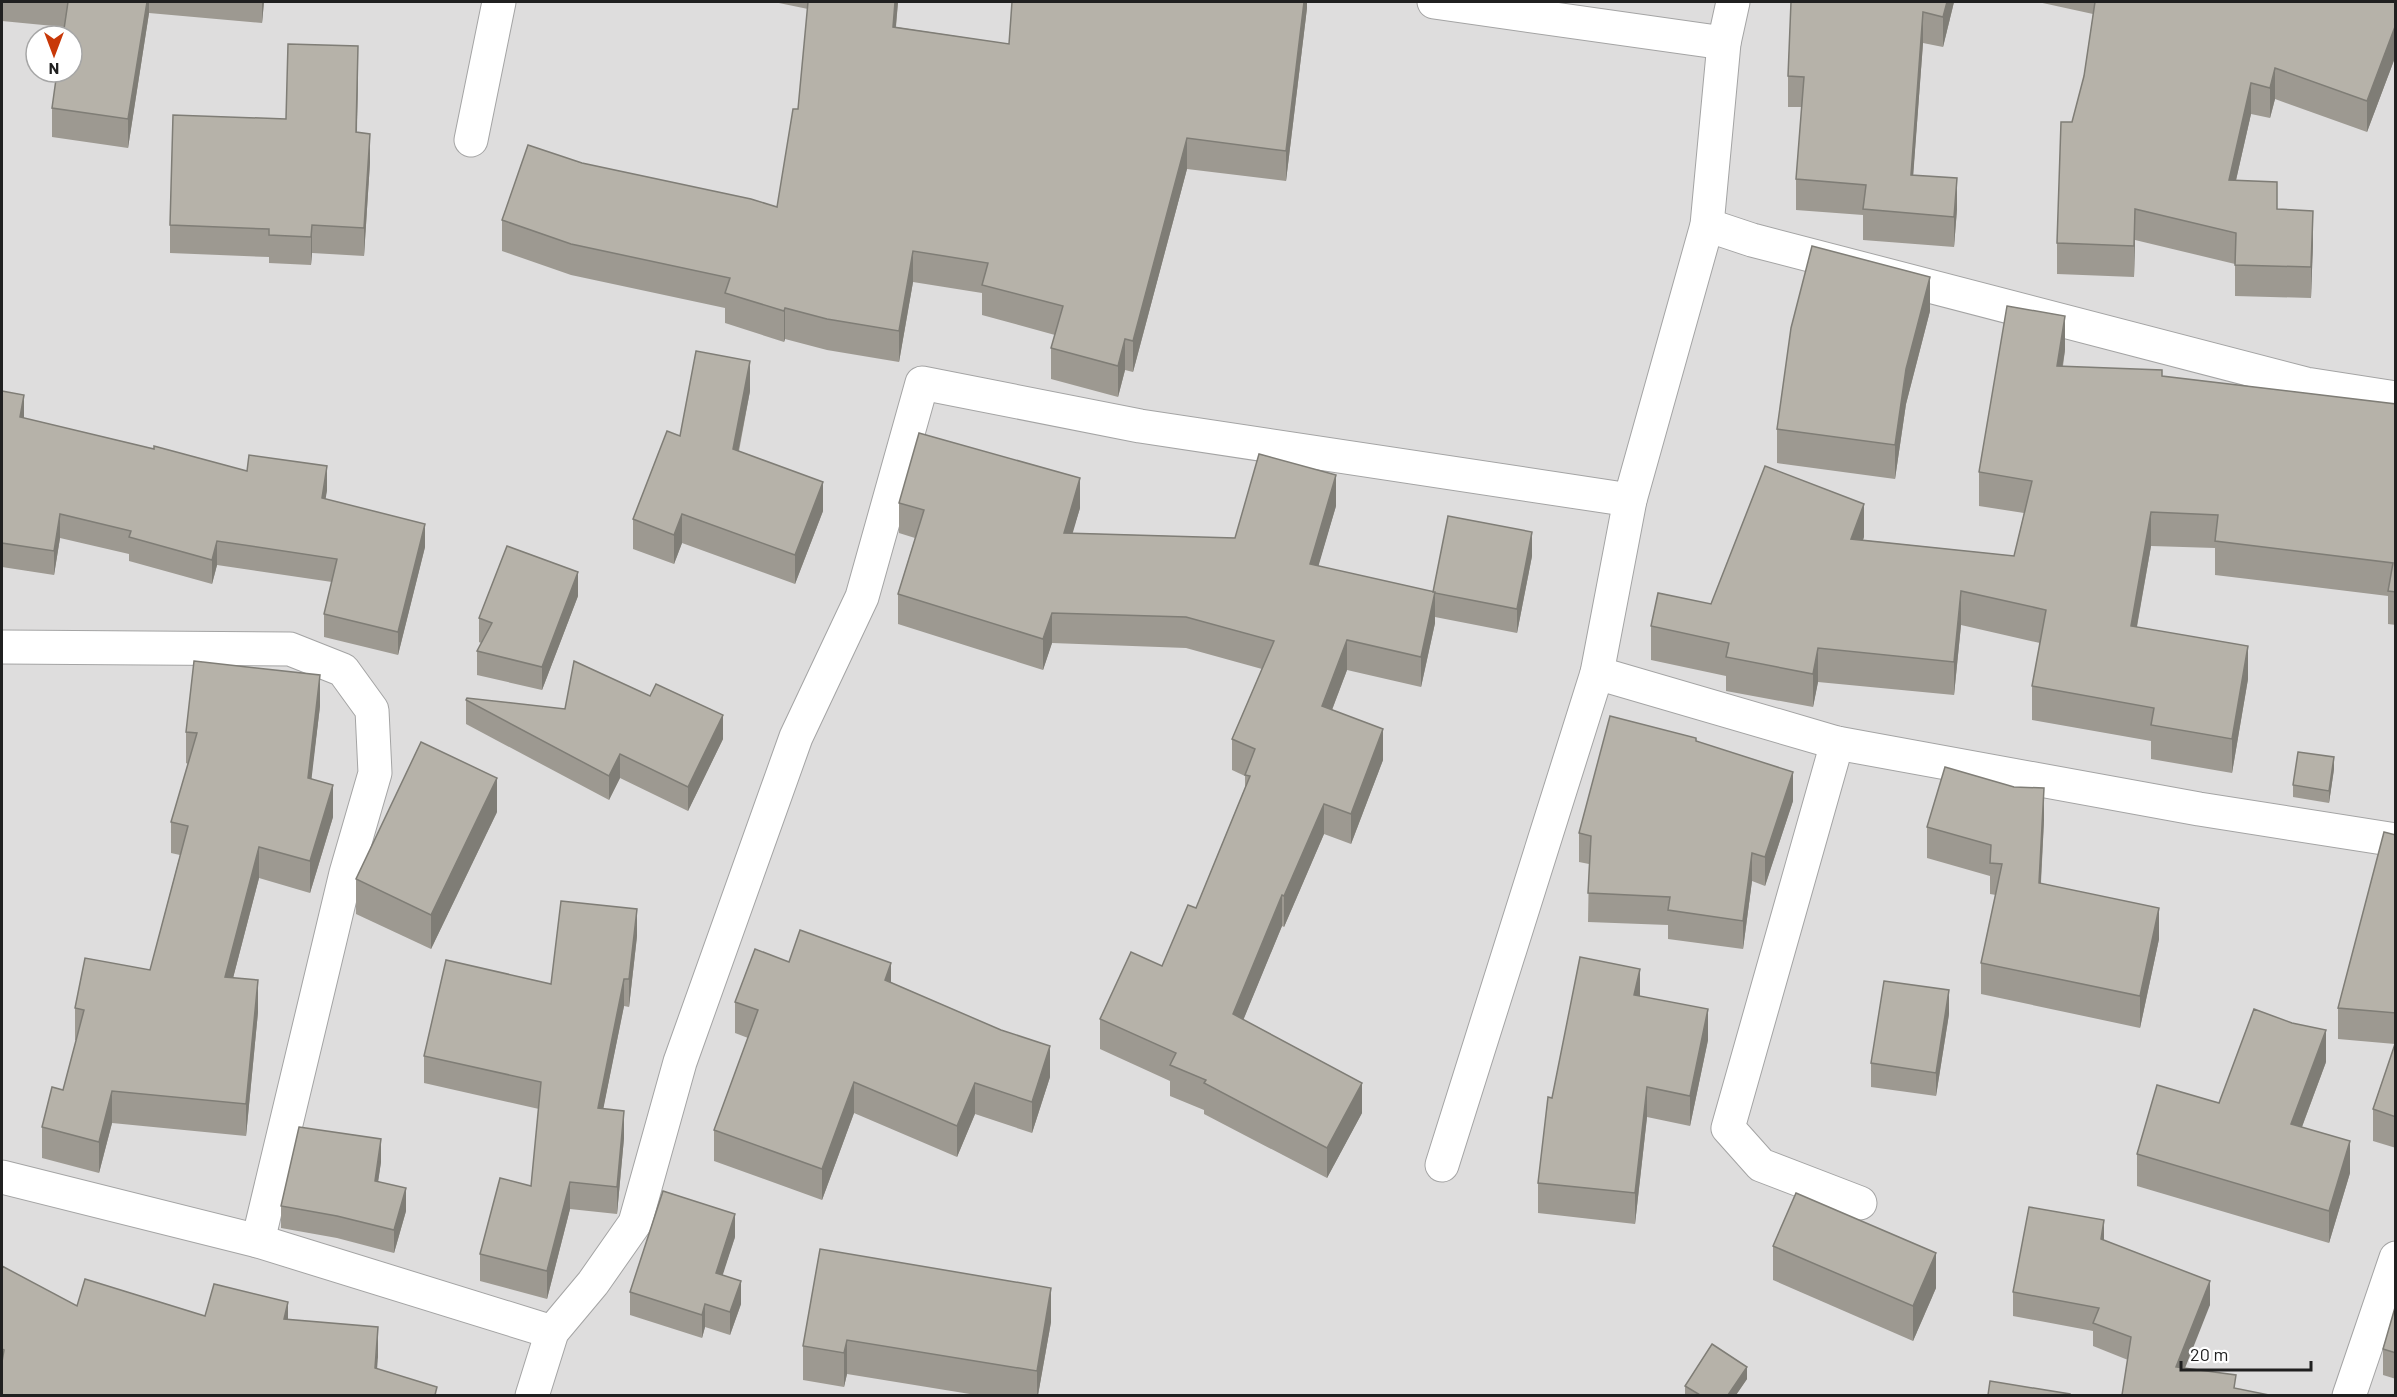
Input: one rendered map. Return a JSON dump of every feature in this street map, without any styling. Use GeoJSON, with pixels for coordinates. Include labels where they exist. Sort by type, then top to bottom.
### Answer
{"type":"FeatureCollection","features":[{"type":"Feature","properties":{"kind":"street"},"geometry":{"type":"LineString","coordinates":[[471,140],[499,2]]}},
{"type":"Feature","properties":{"kind":"street"},"geometry":{"type":"LineString","coordinates":[[1434,2],[1724,43]]}},
{"type":"Feature","properties":{"kind":"street"},"geometry":{"type":"LineString","coordinates":[[1442,1165],[1597,673],[1630,500],[1707,225],[1724,43],[1733,2]]}},
{"type":"Feature","properties":{"kind":"street"},"geometry":{"type":"LineString","coordinates":[[1707,225],[1752,240],[2306,384],[2396,398]]}},
{"type":"Feature","properties":{"kind":"street"},"geometry":{"type":"LineString","coordinates":[[532,1395],[552,1332],[593,1283],[635,1223],[680,1062],[796,737],[862,597],[922,383],[1140,426],[1630,500]]}},
{"type":"Feature","properties":{"kind":"street"},"geometry":{"type":"LineString","coordinates":[[2,647],[290,649],[343,670],[372,710],[375,773],[346,873],[258,1241]]}},
{"type":"Feature","properties":{"kind":"street"},"geometry":{"type":"LineString","coordinates":[[1597,673],[1837,743],[2199,809],[2396,840]]}},
{"type":"Feature","properties":{"kind":"street"},"geometry":{"type":"LineString","coordinates":[[1837,743],[1728,1128],[1761,1165],[1860,1203]]}},
{"type":"Feature","properties":{"kind":"street"},"geometry":{"type":"LineString","coordinates":[[2,1178],[258,1241],[552,1332]]}},
{"type":"Feature","properties":{"kind":"street"},"geometry":{"type":"LineString","coordinates":[[2349,1395],[2396,1258]]}},
{"type":"Feature","properties":{"kind":"shaded area"},"geometry":{"type":"Polygon","coordinates":[[[2,2],[2395,2],[2395,1395],[2,1395],[2,2]]]}},
{"type":"Feature","properties":{"kind":"building"},"geometry":{"type":"Polygon","coordinates":[[[68,2],[147,2],[128,119],[52,108],[55,84],[84,84],[84,24],[65,24],[68,2]]]}},
{"type":"Feature","properties":{"kind":"building"},"geometry":{"type":"Polygon","coordinates":[[[808,2],[895,2],[893,27],[1009,44],[1012,2],[1304,2],[1286,151],[1187,138],[1133,341],[1125,339],[1118,366],[1051,348],[1063,306],[982,285],[988,263],[913,251],[899,331],[827,319],[785,308],[784,311],[725,293],[730,278],[571,244],[502,220],[528,145],[582,163],[751,199],[777,207],[793,109],[798,109],[808,2]]]}},
{"type":"Feature","properties":{"kind":"building"},"geometry":{"type":"Polygon","coordinates":[[[1791,2],[1947,2],[1943,17],[1923,12],[1911,175],[1957,178],[1954,217],[1863,209],[1866,185],[1796,179],[1804,77],[1788,76],[1791,2]]]}},
{"type":"Feature","properties":{"kind":"building"},"geometry":{"type":"Polygon","coordinates":[[[2095,2],[2396,2],[2396,24],[2367,101],[2275,68],[2270,88],[2251,83],[2229,180],[2277,182],[2277,209],[2313,211],[2311,267],[2235,265],[2236,233],[2135,209],[2134,246],[2057,243],[2061,122],[2072,122],[2084,76],[2095,2]]]}},
{"type":"Feature","properties":{"kind":"building"},"geometry":{"type":"Polygon","coordinates":[[[288,44],[358,46],[356,132],[370,134],[364,228],[312,225],[311,237],[269,235],[269,229],[170,225],[173,115],[286,119],[288,44]]]}},
{"type":"Feature","properties":{"kind":"building"},"geometry":{"type":"Polygon","coordinates":[[[1812,246],[1930,277],[1906,369],[1895,445],[1777,429],[1791,328],[1812,246]]]}},
{"type":"Feature","properties":{"kind":"building"},"geometry":{"type":"Polygon","coordinates":[[[2007,306],[2065,316],[2057,366],[2162,370],[2162,376],[2396,404],[2396,592],[2388,591],[2393,563],[2215,541],[2218,515],[2151,512],[2131,626],[2248,646],[2232,739],[2151,725],[2154,708],[2032,686],[2046,610],[1961,591],[1954,662],[1818,648],[1813,674],[1726,657],[1729,643],[1651,626],[1658,593],[1711,604],[1765,466],[1864,504],[1851,539],[2014,556],[2032,481],[1979,472],[2007,306]]]}},
{"type":"Feature","properties":{"kind":"building"},"geometry":{"type":"Polygon","coordinates":[[[696,351],[750,361],[733,449],[823,482],[795,555],[682,514],[674,535],[633,519],[667,431],[680,436],[696,351]]]}},
{"type":"Feature","properties":{"kind":"building"},"geometry":{"type":"Polygon","coordinates":[[[2,391],[24,395],[20,417],[154,449],[154,446],[247,471],[249,455],[327,466],[322,498],[425,524],[398,632],[324,614],[337,559],[217,541],[212,560],[129,537],[131,531],[60,514],[54,551],[2,543],[2,391]]]}},
{"type":"Feature","properties":{"kind":"building"},"geometry":{"type":"Polygon","coordinates":[[[919,433],[1080,478],[1064,533],[1235,538],[1259,454],[1336,475],[1310,564],[1435,592],[1421,657],[1347,640],[1322,706],[1383,729],[1351,814],[1324,804],[1284,896],[1282,895],[1233,1014],[1362,1083],[1327,1148],[1204,1083],[1206,1080],[1170,1065],[1176,1053],[1100,1019],[1131,952],[1162,966],[1188,905],[1196,908],[1250,776],[1245,775],[1255,749],[1232,739],[1274,641],[1186,617],[1052,613],[1043,639],[898,594],[924,510],[899,503],[919,433]]]}},
{"type":"Feature","properties":{"kind":"building"},"geometry":{"type":"Polygon","coordinates":[[[1448,516],[1532,532],[1517,609],[1433,592],[1448,516]]]}},
{"type":"Feature","properties":{"kind":"building"},"geometry":{"type":"Polygon","coordinates":[[[507,546],[578,572],[542,667],[477,651],[492,623],[479,618],[507,546]]]}},
{"type":"Feature","properties":{"kind":"building"},"geometry":{"type":"Polygon","coordinates":[[[194,661],[320,675],[308,778],[333,785],[310,861],[259,847],[225,977],[258,980],[246,1104],[112,1091],[99,1142],[42,1127],[52,1087],[63,1090],[84,1010],[75,1008],[85,958],[150,970],[188,826],[171,822],[197,733],[186,732],[194,661]]]}},
{"type":"Feature","properties":{"kind":"building"},"geometry":{"type":"Polygon","coordinates":[[[574,661],[650,696],[656,684],[723,715],[688,787],[620,754],[609,776],[466,700],[467,698],[565,709],[574,661]]]}},
{"type":"Feature","properties":{"kind":"building"},"geometry":{"type":"Polygon","coordinates":[[[1610,716],[1696,738],[1696,741],[1793,772],[1765,857],[1752,853],[1743,921],[1668,910],[1670,897],[1588,893],[1591,836],[1579,833],[1610,716]]]}},
{"type":"Feature","properties":{"kind":"building"},"geometry":{"type":"Polygon","coordinates":[[[421,742],[497,778],[431,915],[356,879],[421,742]]]}},
{"type":"Feature","properties":{"kind":"building"},"geometry":{"type":"Polygon","coordinates":[[[2298,752],[2334,757],[2329,791],[2293,785],[2298,752]]]}},
{"type":"Feature","properties":{"kind":"building"},"geometry":{"type":"Polygon","coordinates":[[[1945,767],[2014,787],[2044,788],[2039,883],[2159,908],[2140,996],[1981,963],[2002,864],[1990,863],[1991,845],[1927,827],[1945,767]]]}},
{"type":"Feature","properties":{"kind":"building"},"geometry":{"type":"Polygon","coordinates":[[[2384,832],[2396,835],[2396,1013],[2338,1008],[2384,832]]]}},
{"type":"Feature","properties":{"kind":"building"},"geometry":{"type":"Polygon","coordinates":[[[561,901],[637,909],[629,979],[624,979],[598,1108],[624,1111],[617,1187],[570,1182],[547,1271],[480,1254],[500,1178],[531,1186],[541,1082],[424,1056],[446,960],[551,984],[561,901]]]}},
{"type":"Feature","properties":{"kind":"building"},"geometry":{"type":"Polygon","coordinates":[[[800,930],[891,963],[885,980],[1001,1030],[1050,1046],[1032,1102],[975,1083],[957,1126],[854,1082],[822,1169],[714,1130],[758,1010],[735,1002],[755,949],[789,962],[800,930]]]}},
{"type":"Feature","properties":{"kind":"building"},"geometry":{"type":"Polygon","coordinates":[[[1580,957],[1640,969],[1634,995],[1708,1009],[1690,1096],[1647,1087],[1635,1193],[1538,1183],[1548,1097],[1552,1098],[1580,957]]]}},
{"type":"Feature","properties":{"kind":"building"},"geometry":{"type":"Polygon","coordinates":[[[1884,981],[1949,990],[1936,1073],[1871,1063],[1884,981]]]}},
{"type":"Feature","properties":{"kind":"building"},"geometry":{"type":"Polygon","coordinates":[[[2254,1009],[2292,1023],[2326,1030],[2291,1124],[2350,1141],[2329,1211],[2137,1154],[2157,1085],[2219,1103],[2254,1009]]]}},
{"type":"Feature","properties":{"kind":"building"},"geometry":{"type":"Polygon","coordinates":[[[2396,1041],[2396,1117],[2373,1109],[2396,1041]]]}},
{"type":"Feature","properties":{"kind":"building"},"geometry":{"type":"Polygon","coordinates":[[[299,1127],[381,1139],[375,1181],[406,1188],[394,1230],[337,1216],[281,1206],[299,1127]]]}},
{"type":"Feature","properties":{"kind":"building"},"geometry":{"type":"Polygon","coordinates":[[[663,1191],[735,1214],[716,1273],[741,1281],[730,1312],[705,1304],[702,1315],[630,1292],[663,1191]]]}},
{"type":"Feature","properties":{"kind":"building"},"geometry":{"type":"Polygon","coordinates":[[[1796,1193],[1936,1253],[1913,1306],[1773,1246],[1796,1193]]]}},
{"type":"Feature","properties":{"kind":"building"},"geometry":{"type":"Polygon","coordinates":[[[2029,1207],[2104,1220],[2101,1239],[2210,1281],[2176,1367],[2236,1375],[2234,1388],[2269,1395],[2122,1395],[2131,1337],[2093,1323],[2099,1308],[2013,1292],[2029,1207]]]}},
{"type":"Feature","properties":{"kind":"building"},"geometry":{"type":"Polygon","coordinates":[[[820,1249],[1051,1288],[1037,1371],[847,1340],[844,1353],[803,1346],[820,1249]]]}},
{"type":"Feature","properties":{"kind":"building"},"geometry":{"type":"Polygon","coordinates":[[[2,1266],[77,1306],[85,1279],[205,1316],[214,1284],[288,1302],[284,1319],[378,1327],[375,1368],[437,1387],[435,1395],[2,1395],[4,1350],[2,1349],[2,1266]]]}},
{"type":"Feature","properties":{"kind":"building"},"geometry":{"type":"Polygon","coordinates":[[[2396,1304],[2396,1353],[2383,1349],[2396,1304]]]}},
{"type":"Feature","properties":{"kind":"building"},"geometry":{"type":"Polygon","coordinates":[[[1712,1344],[1747,1367],[1728,1395],[1700,1395],[1685,1386],[1712,1344]]]}},
{"type":"Feature","properties":{"kind":"building"},"geometry":{"type":"Polygon","coordinates":[[[1990,1381],[2070,1394],[2070,1395],[1988,1395],[1990,1381]]]}}]}
